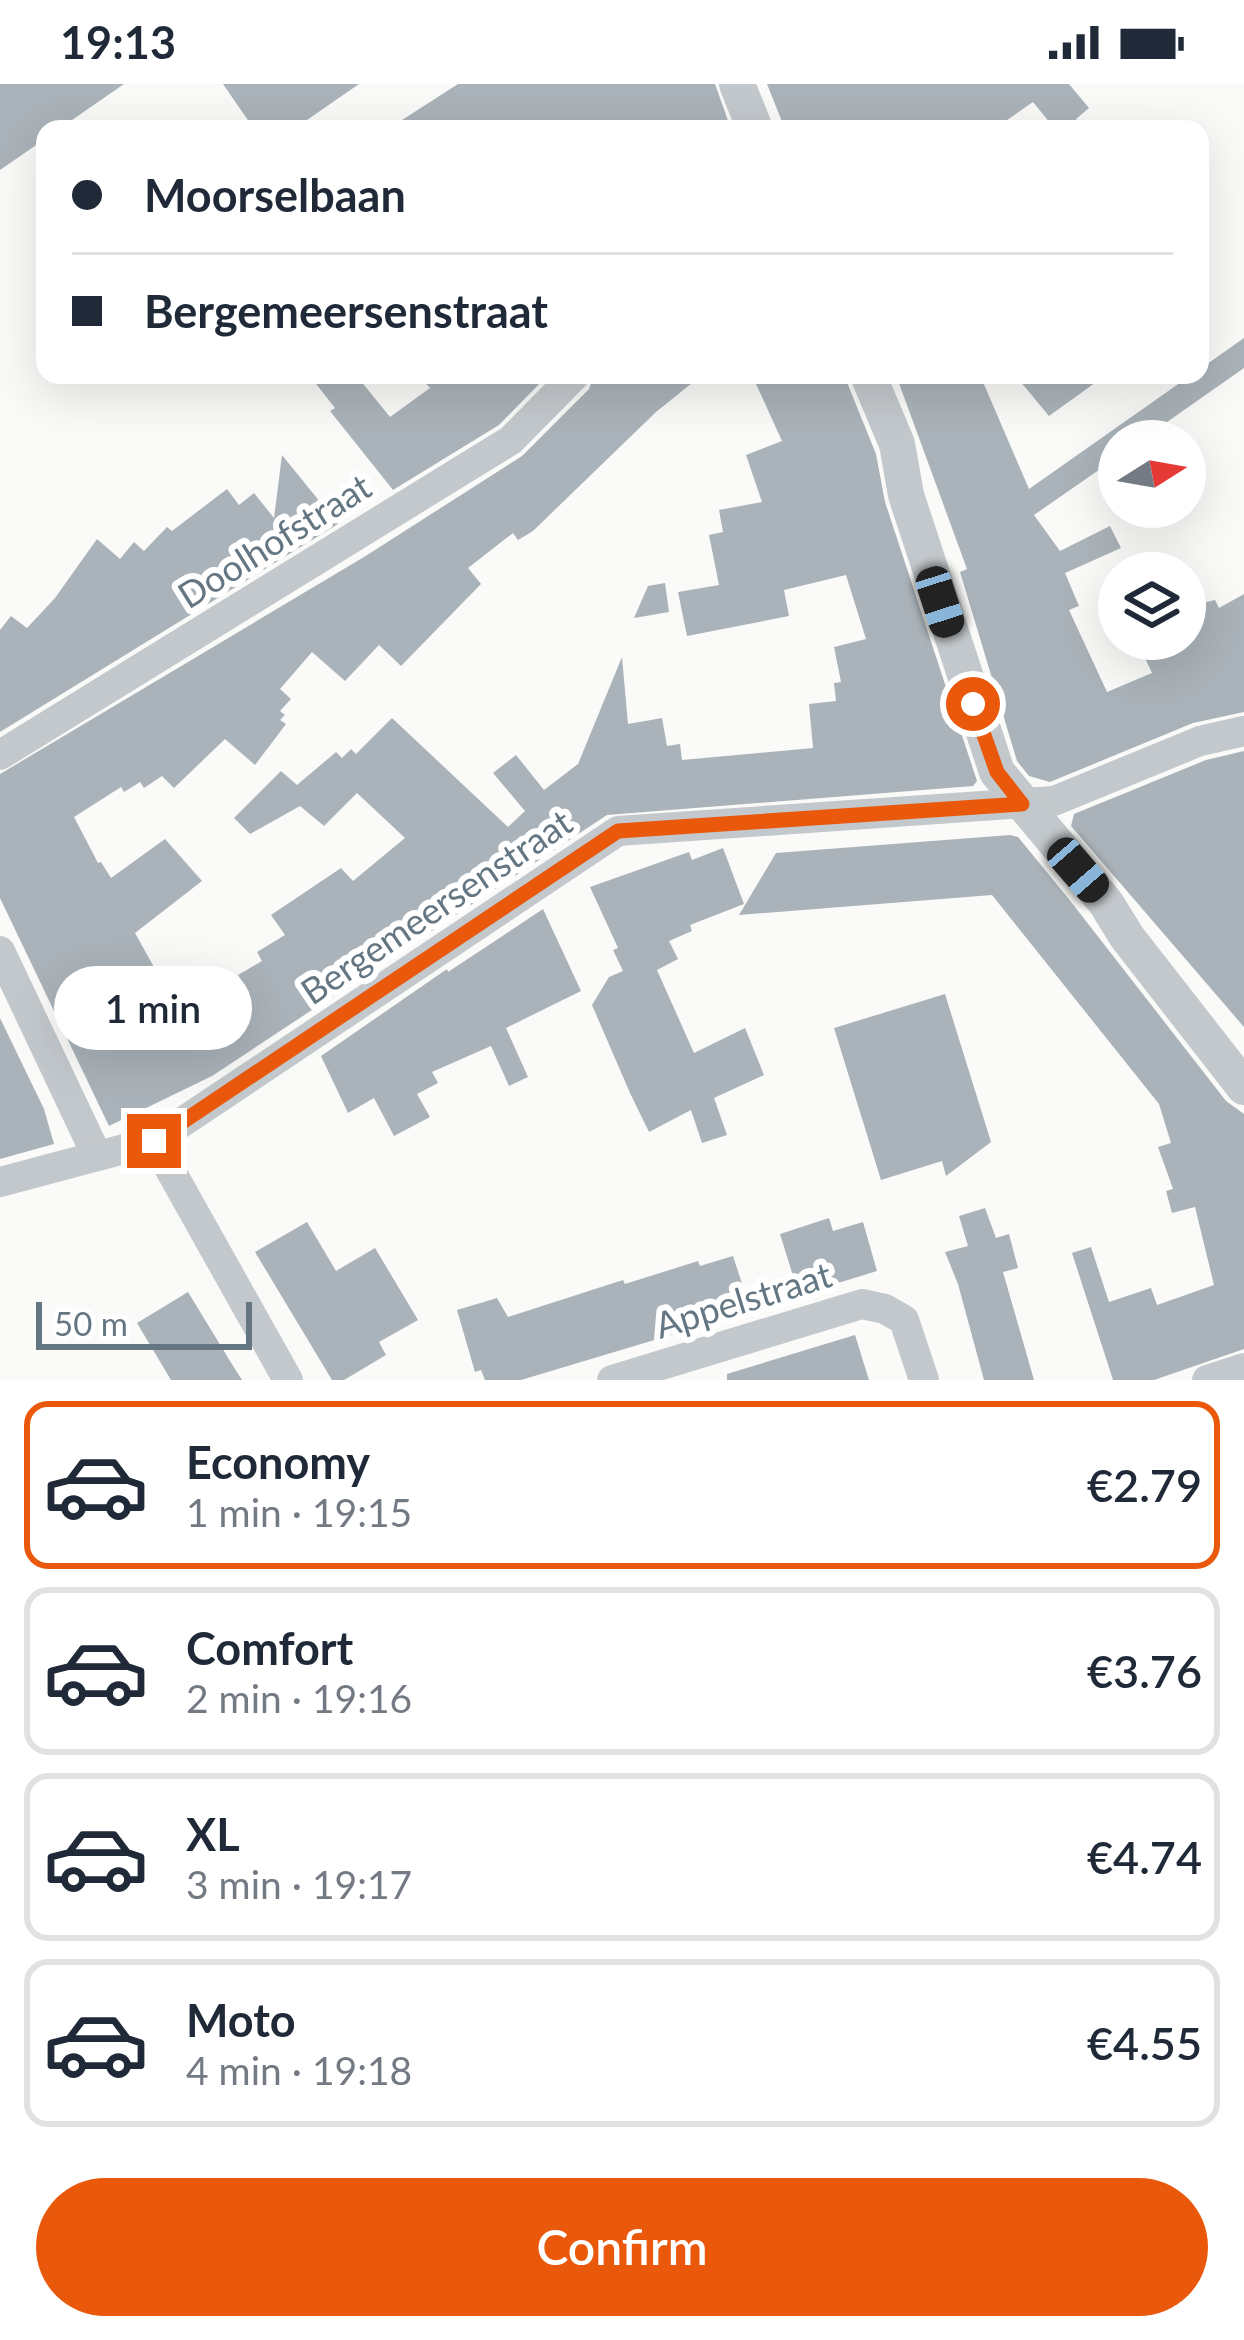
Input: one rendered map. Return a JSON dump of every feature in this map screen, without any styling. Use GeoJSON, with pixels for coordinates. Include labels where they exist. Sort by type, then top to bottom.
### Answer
{"type":"FeatureCollection","features":[{"type":"Feature","properties":{"kind":"street"},"geometry":{"type":"LineString","coordinates":[[737,84],[751,120]]}},
{"type":"Feature","properties":{"kind":"street","name":"Doolhofstraat"},"geometry":{"type":"LineString","coordinates":[[0,754],[511,440],[566,384]]}},
{"type":"Feature","properties":{"kind":"street"},"geometry":{"type":"LineString","coordinates":[[872,384],[897,444],[906,495],[997,772],[1106,902],[1127,938],[1244,1087]]}},
{"type":"Feature","properties":{"kind":"street","name":"Bergemeersenstraat"},"geometry":{"type":"LineString","coordinates":[[0,1182],[154,1141],[618,831],[1054,801],[1200,741],[1244,731]]}},
{"type":"Feature","properties":{"kind":"street"},"geometry":{"type":"LineString","coordinates":[[0,951],[97,1156]]}},
{"type":"Feature","properties":{"kind":"street"},"geometry":{"type":"LineString","coordinates":[[154,1141],[288,1380]]}},
{"type":"Feature","properties":{"kind":"street","name":"Appelstraat"},"geometry":{"type":"LineString","coordinates":[[612,1380],[862,1304],[904,1320],[924,1380]]}},
{"type":"Feature","properties":{"kind":"street"},"geometry":{"type":"LineString","coordinates":[[1207,1380],[1244,1368]]}},
{"type":"Feature","properties":{"kind":"building"},"geometry":{"type":"Polygon","coordinates":[[[0,84],[124,84],[72,120],[36,120],[36,145],[0,170],[0,84]]]}},
{"type":"Feature","properties":{"kind":"building"},"geometry":{"type":"Polygon","coordinates":[[[223,84],[359,84],[307,120],[248,120],[223,84]]]}},
{"type":"Feature","properties":{"kind":"building"},"geometry":{"type":"Polygon","coordinates":[[[458,84],[715,84],[728,120],[402,120],[458,84]]]}},
{"type":"Feature","properties":{"kind":"building"},"geometry":{"type":"Polygon","coordinates":[[[767,84],[1069,84],[1089,108],[1077,120],[1048,120],[1033,102],[1007,120],[781,120],[767,84]]]}},
{"type":"Feature","properties":{"kind":"building"},"geometry":{"type":"Polygon","coordinates":[[[1244,338],[1244,368],[1170,420],[1127,420],[1178,384],[1209,384],[1209,363],[1244,338]]]}},
{"type":"Feature","properties":{"kind":"building"},"geometry":{"type":"Polygon","coordinates":[[[316,384],[363,384],[390,417],[430,388],[426,384],[539,384],[499,425],[393,490],[330,411],[335,408],[316,384]]]}},
{"type":"Feature","properties":{"kind":"building"},"geometry":{"type":"Polygon","coordinates":[[[591,384],[691,384],[533,531],[518,540],[513,533],[468,568],[481,584],[401,666],[379,645],[345,681],[312,652],[280,689],[291,699],[280,711],[285,715],[280,720],[286,724],[255,765],[225,739],[174,788],[162,776],[144,788],[140,782],[124,792],[121,787],[74,817],[111,878],[165,839],[202,881],[135,933],[169,994],[192,982],[204,1006],[243,983],[238,975],[262,961],[257,952],[285,935],[271,915],[341,868],[353,881],[405,838],[357,793],[324,826],[300,806],[250,834],[234,818],[281,771],[297,785],[336,752],[342,758],[351,749],[356,754],[392,718],[508,827],[525,811],[493,773],[516,755],[544,790],[578,764],[622,657],[628,724],[662,718],[667,746],[680,744],[682,760],[813,748],[809,704],[836,701],[834,683],[841,682],[834,647],[866,639],[846,575],[784,590],[789,616],[687,636],[678,592],[719,585],[709,535],[723,532],[719,510],[762,502],[746,455],[782,441],[756,384],[848,384],[876,454],[885,502],[977,781],[973,786],[607,815],[212,1076],[109,1126],[0,898],[0,774],[364,557],[522,456],[591,384]]]}},
{"type":"Feature","properties":{"kind":"building"},"geometry":{"type":"Polygon","coordinates":[[[899,384],[984,384],[1029,489],[1098,440],[1098,471],[1034,515],[1060,551],[1106,528],[1111,528],[1121,548],[1098,552],[1098,558],[1065,573],[1079,606],[1069,610],[1107,692],[1152,673],[1146,660],[1206,660],[1206,602],[1215,600],[1219,608],[1244,594],[1244,712],[1193,723],[1050,782],[1029,776],[1017,761],[960,572],[967,569],[899,384]]]}},
{"type":"Feature","properties":{"kind":"building"},"geometry":{"type":"Polygon","coordinates":[[[1022,384],[1093,384],[1049,416],[1022,384]]]}},
{"type":"Feature","properties":{"kind":"building"},"geometry":{"type":"Polygon","coordinates":[[[282,455],[338,524],[0,732],[0,630],[11,616],[27,628],[97,539],[120,559],[134,542],[144,551],[167,527],[172,531],[227,489],[239,505],[254,493],[274,518],[282,455]]]}},
{"type":"Feature","properties":{"kind":"building"},"geometry":{"type":"Polygon","coordinates":[[[665,583],[669,612],[634,618],[648,586],[665,583]]]}},
{"type":"Feature","properties":{"kind":"building"},"geometry":{"type":"Polygon","coordinates":[[[1244,751],[1244,1027],[1071,826],[1074,814],[1206,760],[1244,751]]]}},
{"type":"Feature","properties":{"kind":"building"},"geometry":{"type":"Polygon","coordinates":[[[1018,837],[1068,898],[1226,1101],[1244,1114],[1244,1349],[1154,1380],[1113,1380],[1072,1253],[1091,1247],[1109,1302],[1151,1288],[1157,1305],[1214,1285],[1195,1207],[1172,1213],[1166,1191],[1173,1189],[1158,1147],[1171,1143],[1159,1104],[992,895],[739,915],[776,853],[1018,837]]]}},
{"type":"Feature","properties":{"kind":"building"},"geometry":{"type":"Polygon","coordinates":[[[723,848],[744,904],[690,925],[692,931],[669,941],[678,959],[657,970],[694,1053],[745,1028],[764,1075],[714,1098],[727,1135],[702,1143],[691,1110],[649,1132],[630,1093],[592,1005],[609,977],[623,971],[613,950],[618,948],[590,887],[689,852],[692,860],[723,848]]]}},
{"type":"Feature","properties":{"kind":"building"},"geometry":{"type":"Polygon","coordinates":[[[543,909],[581,991],[506,1028],[528,1077],[509,1086],[491,1046],[432,1072],[438,1083],[417,1094],[430,1117],[394,1136],[374,1098],[348,1113],[321,1056],[543,909]]]}},
{"type":"Feature","properties":{"kind":"building"},"geometry":{"type":"Polygon","coordinates":[[[945,994],[991,1142],[946,1176],[942,1161],[881,1180],[834,1028],[945,994]]]}},
{"type":"Feature","properties":{"kind":"building"},"geometry":{"type":"Polygon","coordinates":[[[0,1018],[44,1109],[54,1144],[0,1159],[0,1018]]]}},
{"type":"Feature","properties":{"kind":"building"},"geometry":{"type":"Polygon","coordinates":[[[985,1208],[996,1238],[1009,1234],[1018,1268],[1003,1272],[1034,1380],[984,1380],[945,1252],[968,1246],[959,1216],[985,1208]]]}},
{"type":"Feature","properties":{"kind":"building"},"geometry":{"type":"Polygon","coordinates":[[[829,1218],[833,1231],[863,1222],[877,1271],[799,1295],[780,1234],[829,1218]]]}},
{"type":"Feature","properties":{"kind":"building"},"geometry":{"type":"Polygon","coordinates":[[[307,1222],[336,1271],[375,1248],[418,1320],[379,1342],[386,1355],[344,1380],[332,1380],[255,1252],[307,1222]]]}},
{"type":"Feature","properties":{"kind":"building"},"geometry":{"type":"Polygon","coordinates":[[[733,1256],[751,1311],[521,1380],[485,1380],[481,1370],[475,1372],[457,1310],[497,1298],[508,1317],[623,1280],[625,1284],[698,1261],[700,1266],[733,1256]]]}},
{"type":"Feature","properties":{"kind":"building"},"geometry":{"type":"Polygon","coordinates":[[[188,1292],[242,1380],[171,1380],[137,1323],[188,1292]]]}},
{"type":"Feature","properties":{"kind":"building"},"geometry":{"type":"Polygon","coordinates":[[[855,1335],[869,1380],[727,1380],[727,1374],[855,1335]]]}},
{"type":"Feature","properties":{"kind":"route"},"geometry":{"type":"LineString","coordinates":[[154,1141],[618,831],[1022,804],[997,772],[973,704]]}}]}
